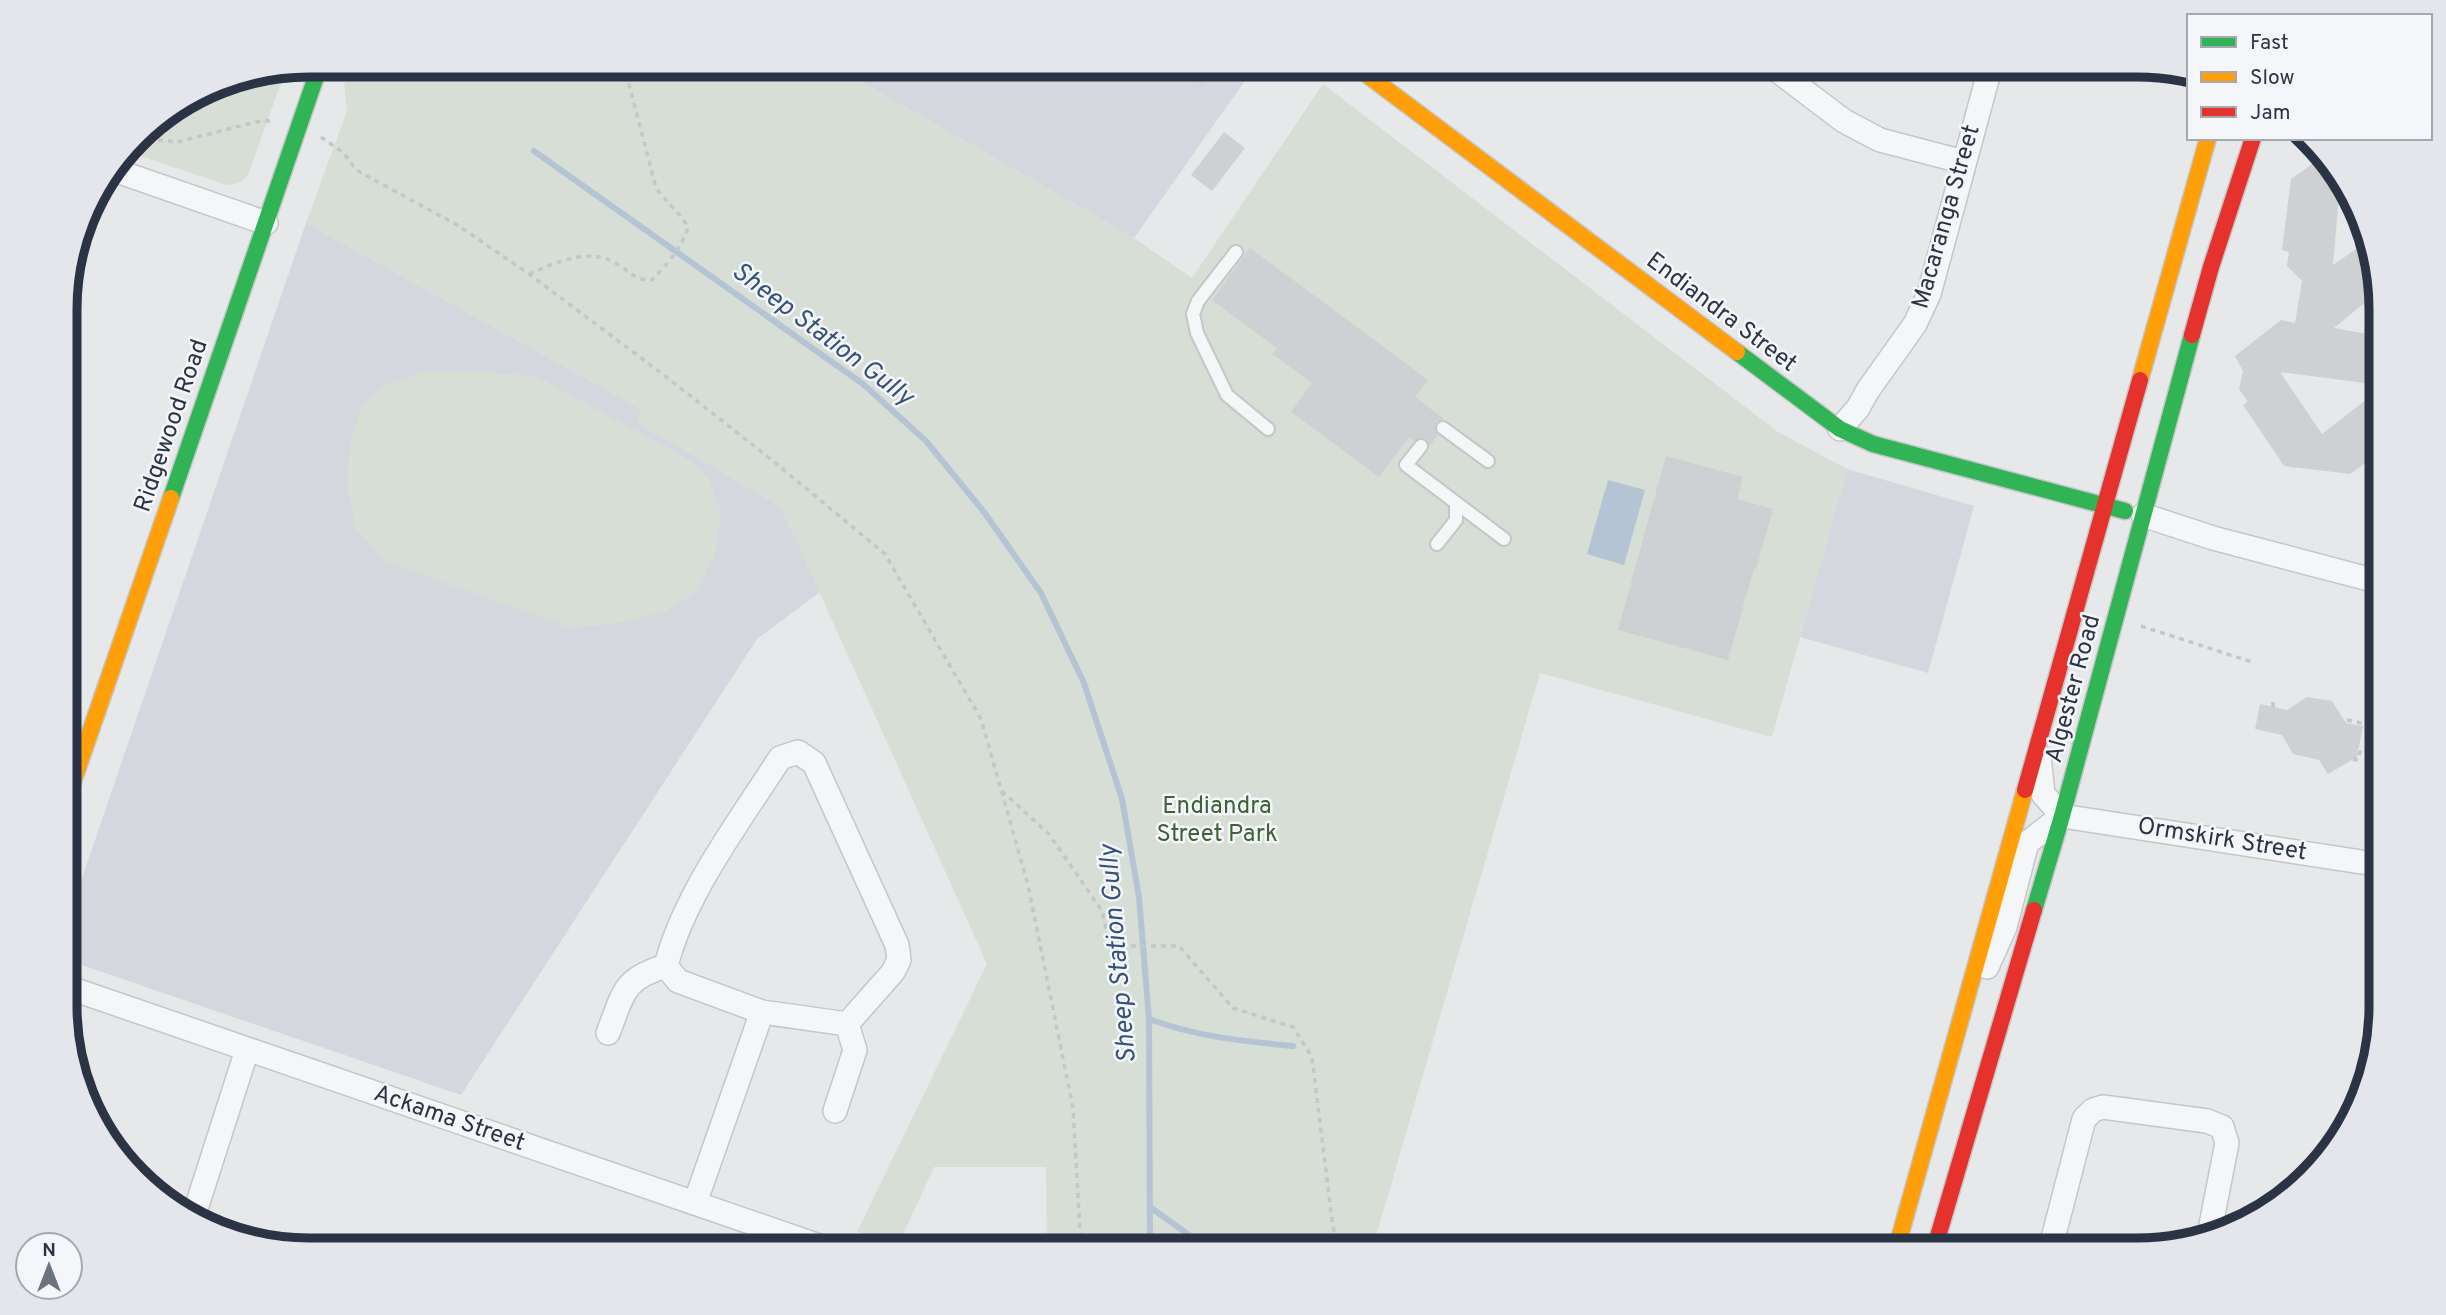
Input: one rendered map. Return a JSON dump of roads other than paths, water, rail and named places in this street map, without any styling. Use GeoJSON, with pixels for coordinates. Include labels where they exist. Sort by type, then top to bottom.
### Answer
{"type":"FeatureCollection","features":[{"type":"Feature","properties":{"kind":"main road","name":"Ridgewood Road"},"geometry":{"type":"LineString","coordinates":[[77,770],[316,77]]}},
{"type":"Feature","properties":{"kind":"main road","name":"Endiandra Street"},"geometry":{"type":"LineString","coordinates":[[1370,77],[1840,429],[1873,444],[2143,515]]}},
{"type":"Feature","properties":{"kind":"main road","name":"Algester Road"},"geometry":{"type":"LineString","coordinates":[[1899,1238],[2207,140]]}},
{"type":"Feature","properties":{"kind":"main road","name":"Algester Road"},"geometry":{"type":"LineString","coordinates":[[1938,1238],[2062,816],[2211,267],[2252,140]]}},
{"type":"Feature","properties":{"kind":"street"},"geometry":{"type":"LineString","coordinates":[[1786,77],[1844,121],[1880,140],[1964,162]]}},
{"type":"Feature","properties":{"kind":"street","name":"Macaranga Street"},"geometry":{"type":"LineString","coordinates":[[1840,429],[1858,408],[1915,324],[1929,295],[1988,77]]}},
{"type":"Feature","properties":{"kind":"street"},"geometry":{"type":"LineString","coordinates":[[122,173],[266,223]]}},
{"type":"Feature","properties":{"kind":"street"},"geometry":{"type":"LineString","coordinates":[[2143,515],[2213,538],[2369,579]]}},
{"type":"Feature","properties":{"kind":"street"},"geometry":{"type":"LineString","coordinates":[[1956,1033],[2005,927],[2027,843],[2062,816],[2043,794],[2038,745]]}},
{"type":"Feature","properties":{"kind":"street"},"geometry":{"type":"LineString","coordinates":[[666,966],[671,945],[691,900],[779,758],[798,751],[814,763],[897,945],[899,960],[893,972],[847,1024]]}},
{"type":"Feature","properties":{"kind":"street","name":"Ormskirk Street"},"geometry":{"type":"LineString","coordinates":[[2062,816],[2369,863]]}},
{"type":"Feature","properties":{"kind":"street"},"geometry":{"type":"LineString","coordinates":[[666,966],[678,981],[762,1012],[847,1024]]}},
{"type":"Feature","properties":{"kind":"street"},"geometry":{"type":"LineString","coordinates":[[608,1033],[628,986],[643,973],[666,966]]}},
{"type":"Feature","properties":{"kind":"street","name":"Ackama Street"},"geometry":{"type":"LineString","coordinates":[[77,991],[796,1238]]}},
{"type":"Feature","properties":{"kind":"street"},"geometry":{"type":"LineString","coordinates":[[695,1203],[762,1012]]}},
{"type":"Feature","properties":{"kind":"street"},"geometry":{"type":"LineString","coordinates":[[835,1111],[855,1050],[847,1024]]}},
{"type":"Feature","properties":{"kind":"street"},"geometry":{"type":"LineString","coordinates":[[196,1208],[247,1051]]}},
{"type":"Feature","properties":{"kind":"street"},"geometry":{"type":"LineString","coordinates":[[2052,1238],[2084,1119],[2093,1110],[2103,1107],[2207,1122],[2222,1127],[2227,1143],[2211,1226]]}},
{"type":"Feature","properties":{"kind":"lane"},"geometry":{"type":"LineString","coordinates":[[1237,252],[1198,301],[1193,314],[1197,333],[1227,396],[1268,429]]}},
{"type":"Feature","properties":{"kind":"lane"},"geometry":{"type":"LineString","coordinates":[[1443,428],[1488,461]]}},
{"type":"Feature","properties":{"kind":"lane"},"geometry":{"type":"LineString","coordinates":[[1421,446],[1406,465],[1504,539]]}},
{"type":"Feature","properties":{"kind":"lane"},"geometry":{"type":"LineString","coordinates":[[1437,544],[1456,520],[1456,503]]}},
{"type":"Feature","properties":{"kind":"water"},"geometry":{"type":"Polygon","coordinates":[[[1608,480],[1645,490],[1624,565],[1587,554],[1608,480]]]}},
{"type":"Feature","properties":{"kind":"waterway","name":"Sheep Station Gully"},"geometry":{"type":"LineString","coordinates":[[534,151],[863,384],[926,441],[984,512],[1041,593],[1084,683],[1122,799],[1139,897],[1149,1019],[1150,1238]]}},
{"type":"Feature","properties":{"kind":"waterway"},"geometry":{"type":"LineString","coordinates":[[1149,1019],[1203,1034],[1293,1046]]}},
{"type":"Feature","properties":{"kind":"waterway"},"geometry":{"type":"LineString","coordinates":[[1150,1207],[1193,1238]]}},
{"type":"Feature","properties":{"kind":"park label","name":"Endiandra Street Park"},"geometry":{"type":"Point","coordinates":[1217,821]}}]}
